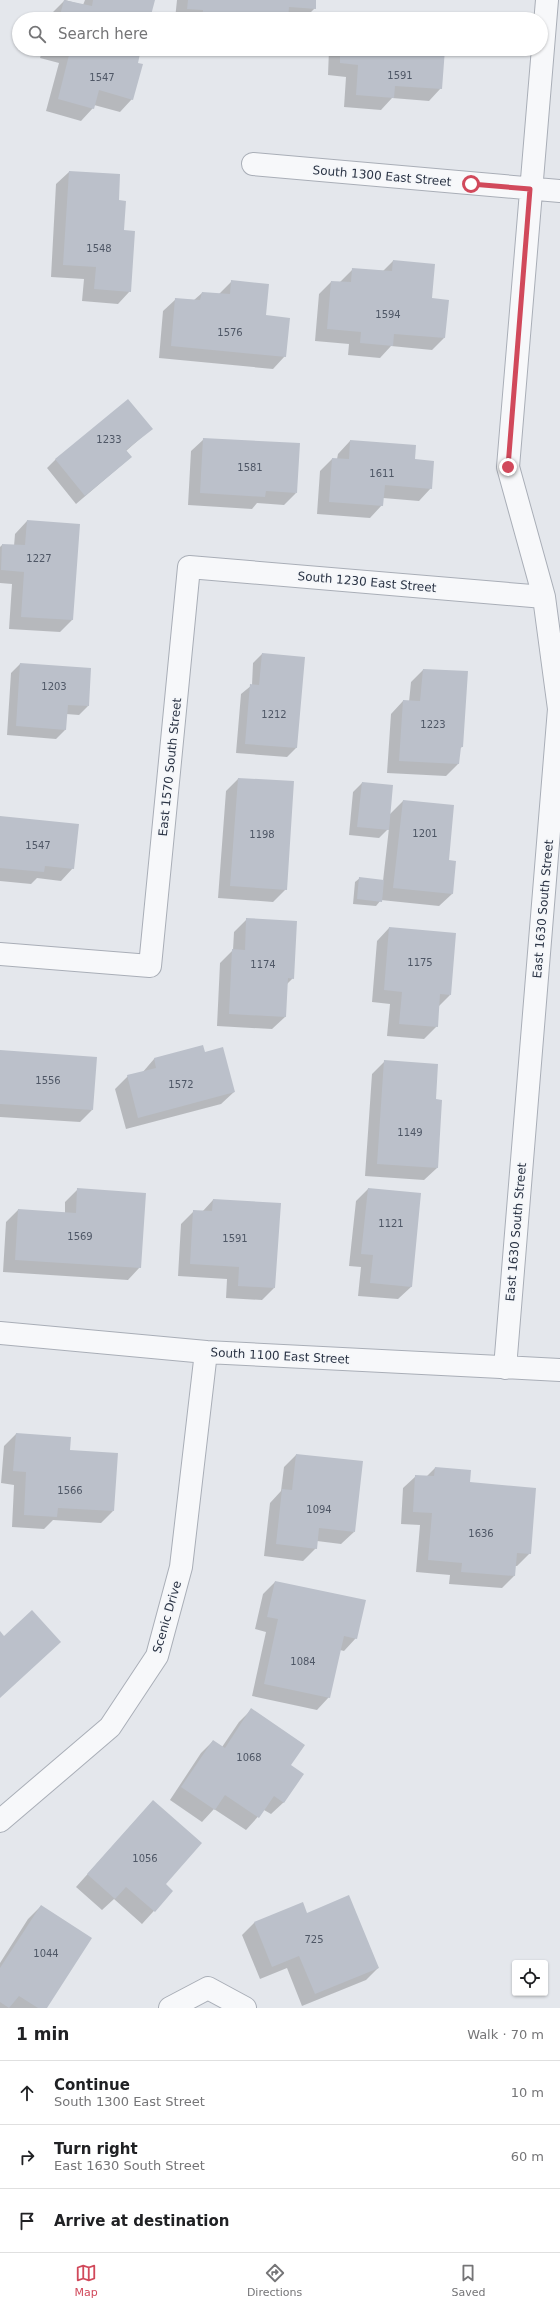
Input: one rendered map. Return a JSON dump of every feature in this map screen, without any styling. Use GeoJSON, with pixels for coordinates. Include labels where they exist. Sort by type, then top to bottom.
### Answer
{"type":"FeatureCollection","features":[{"type":"Feature","properties":{"kind":"street","name":"East 1630 South Street"},"geometry":{"type":"LineString","coordinates":[[546,12],[547,0]]}},
{"type":"Feature","properties":{"kind":"street","name":"East 1630 South Street"},"geometry":{"type":"LineString","coordinates":[[505,1368],[559,709],[544,597],[508,467],[542,56]]}},
{"type":"Feature","properties":{"kind":"street","name":"South 1300 East Street"},"geometry":{"type":"LineString","coordinates":[[253,164],[560,191]]}},
{"type":"Feature","properties":{"kind":"street","name":"South 1230 East Street"},"geometry":{"type":"LineString","coordinates":[[189,567],[544,597]]}},
{"type":"Feature","properties":{"kind":"street","name":"East 1570 South Street"},"geometry":{"type":"LineString","coordinates":[[0,954],[150,966],[189,567]]}},
{"type":"Feature","properties":{"kind":"street","name":"South 1100 East Street"},"geometry":{"type":"LineString","coordinates":[[0,1333],[206,1352],[560,1370]]}},
{"type":"Feature","properties":{"kind":"street","name":"Scenic Drive"},"geometry":{"type":"LineString","coordinates":[[0,1821],[110,1727],[157,1656],[181,1567],[206,1352]]}},
{"type":"Feature","properties":{"kind":"street"},"geometry":{"type":"LineString","coordinates":[[170,2008],[208,1988],[245,2008]]}},
{"type":"Feature","properties":{"kind":"building"},"geometry":{"type":"Polygon","coordinates":[[[64,0],[92,6],[93,0],[155,0],[152,12],[61,12],[64,0]]]}},
{"type":"Feature","properties":{"kind":"building"},"geometry":{"type":"Polygon","coordinates":[[[188,0],[316,0],[316,9],[289,7],[289,12],[203,12],[203,10],[187,9],[188,0]]]}},
{"type":"Feature","properties":{"kind":"building"},"geometry":{"type":"Polygon","coordinates":[[[69,56],[140,56],[138,63],[143,64],[133,100],[99,90],[94,109],[58,99],[69,56]]]}},
{"type":"Feature","properties":{"kind":"building"},"geometry":{"type":"Polygon","coordinates":[[[340,56],[444,56],[442,89],[395,86],[394,98],[356,95],[358,65],[340,63],[340,56]]]}},
{"type":"Feature","properties":{"kind":"building"},"geometry":{"type":"Polygon","coordinates":[[[69,171],[120,174],[119,200],[126,201],[124,230],[135,231],[131,292],[94,289],[96,267],[63,265],[69,171]]]}},
{"type":"Feature","properties":{"kind":"building"},"geometry":{"type":"Polygon","coordinates":[[[393,260],[435,264],[432,298],[449,300],[445,338],[394,334],[393,346],[360,343],[361,332],[327,329],[331,281],[351,282],[352,268],[392,271],[393,260]]]}},
{"type":"Feature","properties":{"kind":"building"},"geometry":{"type":"Polygon","coordinates":[[[231,280],[269,284],[266,315],[290,318],[286,357],[171,346],[175,298],[200,300],[202,292],[230,294],[231,280]]]}},
{"type":"Feature","properties":{"kind":"building"},"geometry":{"type":"Polygon","coordinates":[[[128,399],[153,429],[126,450],[132,457],[85,496],[55,459],[128,399]]]}},
{"type":"Feature","properties":{"kind":"building"},"geometry":{"type":"Polygon","coordinates":[[[203,438],[300,443],[297,493],[266,491],[265,497],[200,493],[203,438]]]}},
{"type":"Feature","properties":{"kind":"building"},"geometry":{"type":"Polygon","coordinates":[[[350,440],[416,445],[415,459],[434,461],[432,489],[385,485],[383,506],[329,502],[332,458],[349,459],[350,440]]]}},
{"type":"Feature","properties":{"kind":"building"},"geometry":{"type":"Polygon","coordinates":[[[27,520],[80,524],[73,620],[21,617],[24,572],[1,570],[2,544],[25,545],[27,520]]]}},
{"type":"Feature","properties":{"kind":"building"},"geometry":{"type":"Polygon","coordinates":[[[262,653],[305,657],[297,748],[245,744],[250,684],[259,685],[262,653]]]}},
{"type":"Feature","properties":{"kind":"building"},"geometry":{"type":"Polygon","coordinates":[[[20,663],[91,668],[89,706],[68,705],[66,730],[16,726],[20,663]]]}},
{"type":"Feature","properties":{"kind":"building"},"geometry":{"type":"Polygon","coordinates":[[[423,669],[468,671],[463,747],[461,747],[459,764],[399,761],[403,700],[420,701],[423,669]]]}},
{"type":"Feature","properties":{"kind":"building"},"geometry":{"type":"Polygon","coordinates":[[[238,778],[294,781],[287,890],[230,886],[238,778]]]}},
{"type":"Feature","properties":{"kind":"building"},"geometry":{"type":"Polygon","coordinates":[[[362,782],[393,785],[389,830],[357,827],[362,782]]]}},
{"type":"Feature","properties":{"kind":"building"},"geometry":{"type":"Polygon","coordinates":[[[403,800],[454,805],[449,860],[456,861],[453,894],[393,888],[403,800]]]}},
{"type":"Feature","properties":{"kind":"building"},"geometry":{"type":"Polygon","coordinates":[[[0,816],[79,824],[74,869],[45,866],[44,872],[0,868],[0,816]]]}},
{"type":"Feature","properties":{"kind":"building"},"geometry":{"type":"Polygon","coordinates":[[[359,877],[384,880],[382,902],[357,899],[359,877]]]}},
{"type":"Feature","properties":{"kind":"building"},"geometry":{"type":"Polygon","coordinates":[[[246,918],[297,921],[294,979],[288,978],[286,1017],[229,1014],[232,949],[245,950],[246,918]]]}},
{"type":"Feature","properties":{"kind":"building"},"geometry":{"type":"Polygon","coordinates":[[[389,927],[456,933],[451,995],[440,994],[438,1027],[399,1024],[402,992],[384,990],[389,927]]]}},
{"type":"Feature","properties":{"kind":"building"},"geometry":{"type":"Polygon","coordinates":[[[203,1045],[205,1052],[223,1047],[235,1092],[138,1118],[127,1075],[156,1068],[154,1058],[203,1045]]]}},
{"type":"Feature","properties":{"kind":"building"},"geometry":{"type":"Polygon","coordinates":[[[0,1050],[97,1057],[93,1110],[0,1104],[0,1050]]]}},
{"type":"Feature","properties":{"kind":"building"},"geometry":{"type":"Polygon","coordinates":[[[384,1060],[438,1064],[436,1099],[442,1100],[438,1168],[377,1164],[384,1060]]]}},
{"type":"Feature","properties":{"kind":"building"},"geometry":{"type":"Polygon","coordinates":[[[77,1188],[146,1193],[141,1268],[15,1260],[18,1209],[76,1213],[77,1188]]]}},
{"type":"Feature","properties":{"kind":"building"},"geometry":{"type":"Polygon","coordinates":[[[368,1188],[421,1193],[412,1287],[370,1283],[373,1255],[361,1254],[368,1188]]]}},
{"type":"Feature","properties":{"kind":"building"},"geometry":{"type":"Polygon","coordinates":[[[213,1199],[281,1203],[275,1288],[238,1286],[239,1267],[190,1264],[193,1210],[212,1211],[213,1199]]]}},
{"type":"Feature","properties":{"kind":"building"},"geometry":{"type":"Polygon","coordinates":[[[16,1433],[71,1437],[70,1450],[118,1453],[114,1511],[58,1508],[57,1517],[24,1515],[26,1472],[13,1471],[16,1433]]]}},
{"type":"Feature","properties":{"kind":"building"},"geometry":{"type":"Polygon","coordinates":[[[296,1454],[363,1461],[355,1532],[319,1528],[317,1549],[276,1544],[282,1489],[292,1490],[296,1454]]]}},
{"type":"Feature","properties":{"kind":"building"},"geometry":{"type":"Polygon","coordinates":[[[435,1467],[471,1470],[470,1482],[536,1488],[531,1554],[517,1553],[515,1576],[461,1572],[462,1563],[428,1560],[432,1513],[413,1512],[415,1475],[434,1476],[435,1467]]]}},
{"type":"Feature","properties":{"kind":"building"},"geometry":{"type":"Polygon","coordinates":[[[275,1581],[366,1600],[357,1639],[344,1636],[330,1698],[264,1684],[278,1619],[267,1617],[275,1581]]]}},
{"type":"Feature","properties":{"kind":"building"},"geometry":{"type":"Polygon","coordinates":[[[32,1610],[61,1642],[0,1698],[0,1631],[4,1636],[32,1610]]]}},
{"type":"Feature","properties":{"kind":"building"},"geometry":{"type":"Polygon","coordinates":[[[251,1708],[305,1745],[291,1765],[304,1774],[284,1803],[274,1796],[259,1818],[225,1795],[215,1810],[181,1787],[213,1740],[225,1748],[251,1708]]]}},
{"type":"Feature","properties":{"kind":"building"},"geometry":{"type":"Polygon","coordinates":[[[153,1800],[202,1843],[166,1884],[173,1891],[155,1912],[126,1887],[115,1899],[87,1874],[153,1800]]]}},
{"type":"Feature","properties":{"kind":"building"},"geometry":{"type":"Polygon","coordinates":[[[349,1895],[379,1968],[315,1994],[299,1956],[272,1967],[254,1922],[303,1902],[307,1913],[349,1895]]]}},
{"type":"Feature","properties":{"kind":"building"},"geometry":{"type":"Polygon","coordinates":[[[41,1905],[92,1938],[47,2008],[38,2008],[19,1996],[9,2008],[0,2002],[0,1968],[41,1905]]]}},
{"type":"Feature","properties":{"kind":"route"},"geometry":{"type":"LineString","coordinates":[[471,184],[530,189],[508,467]]}}]}
